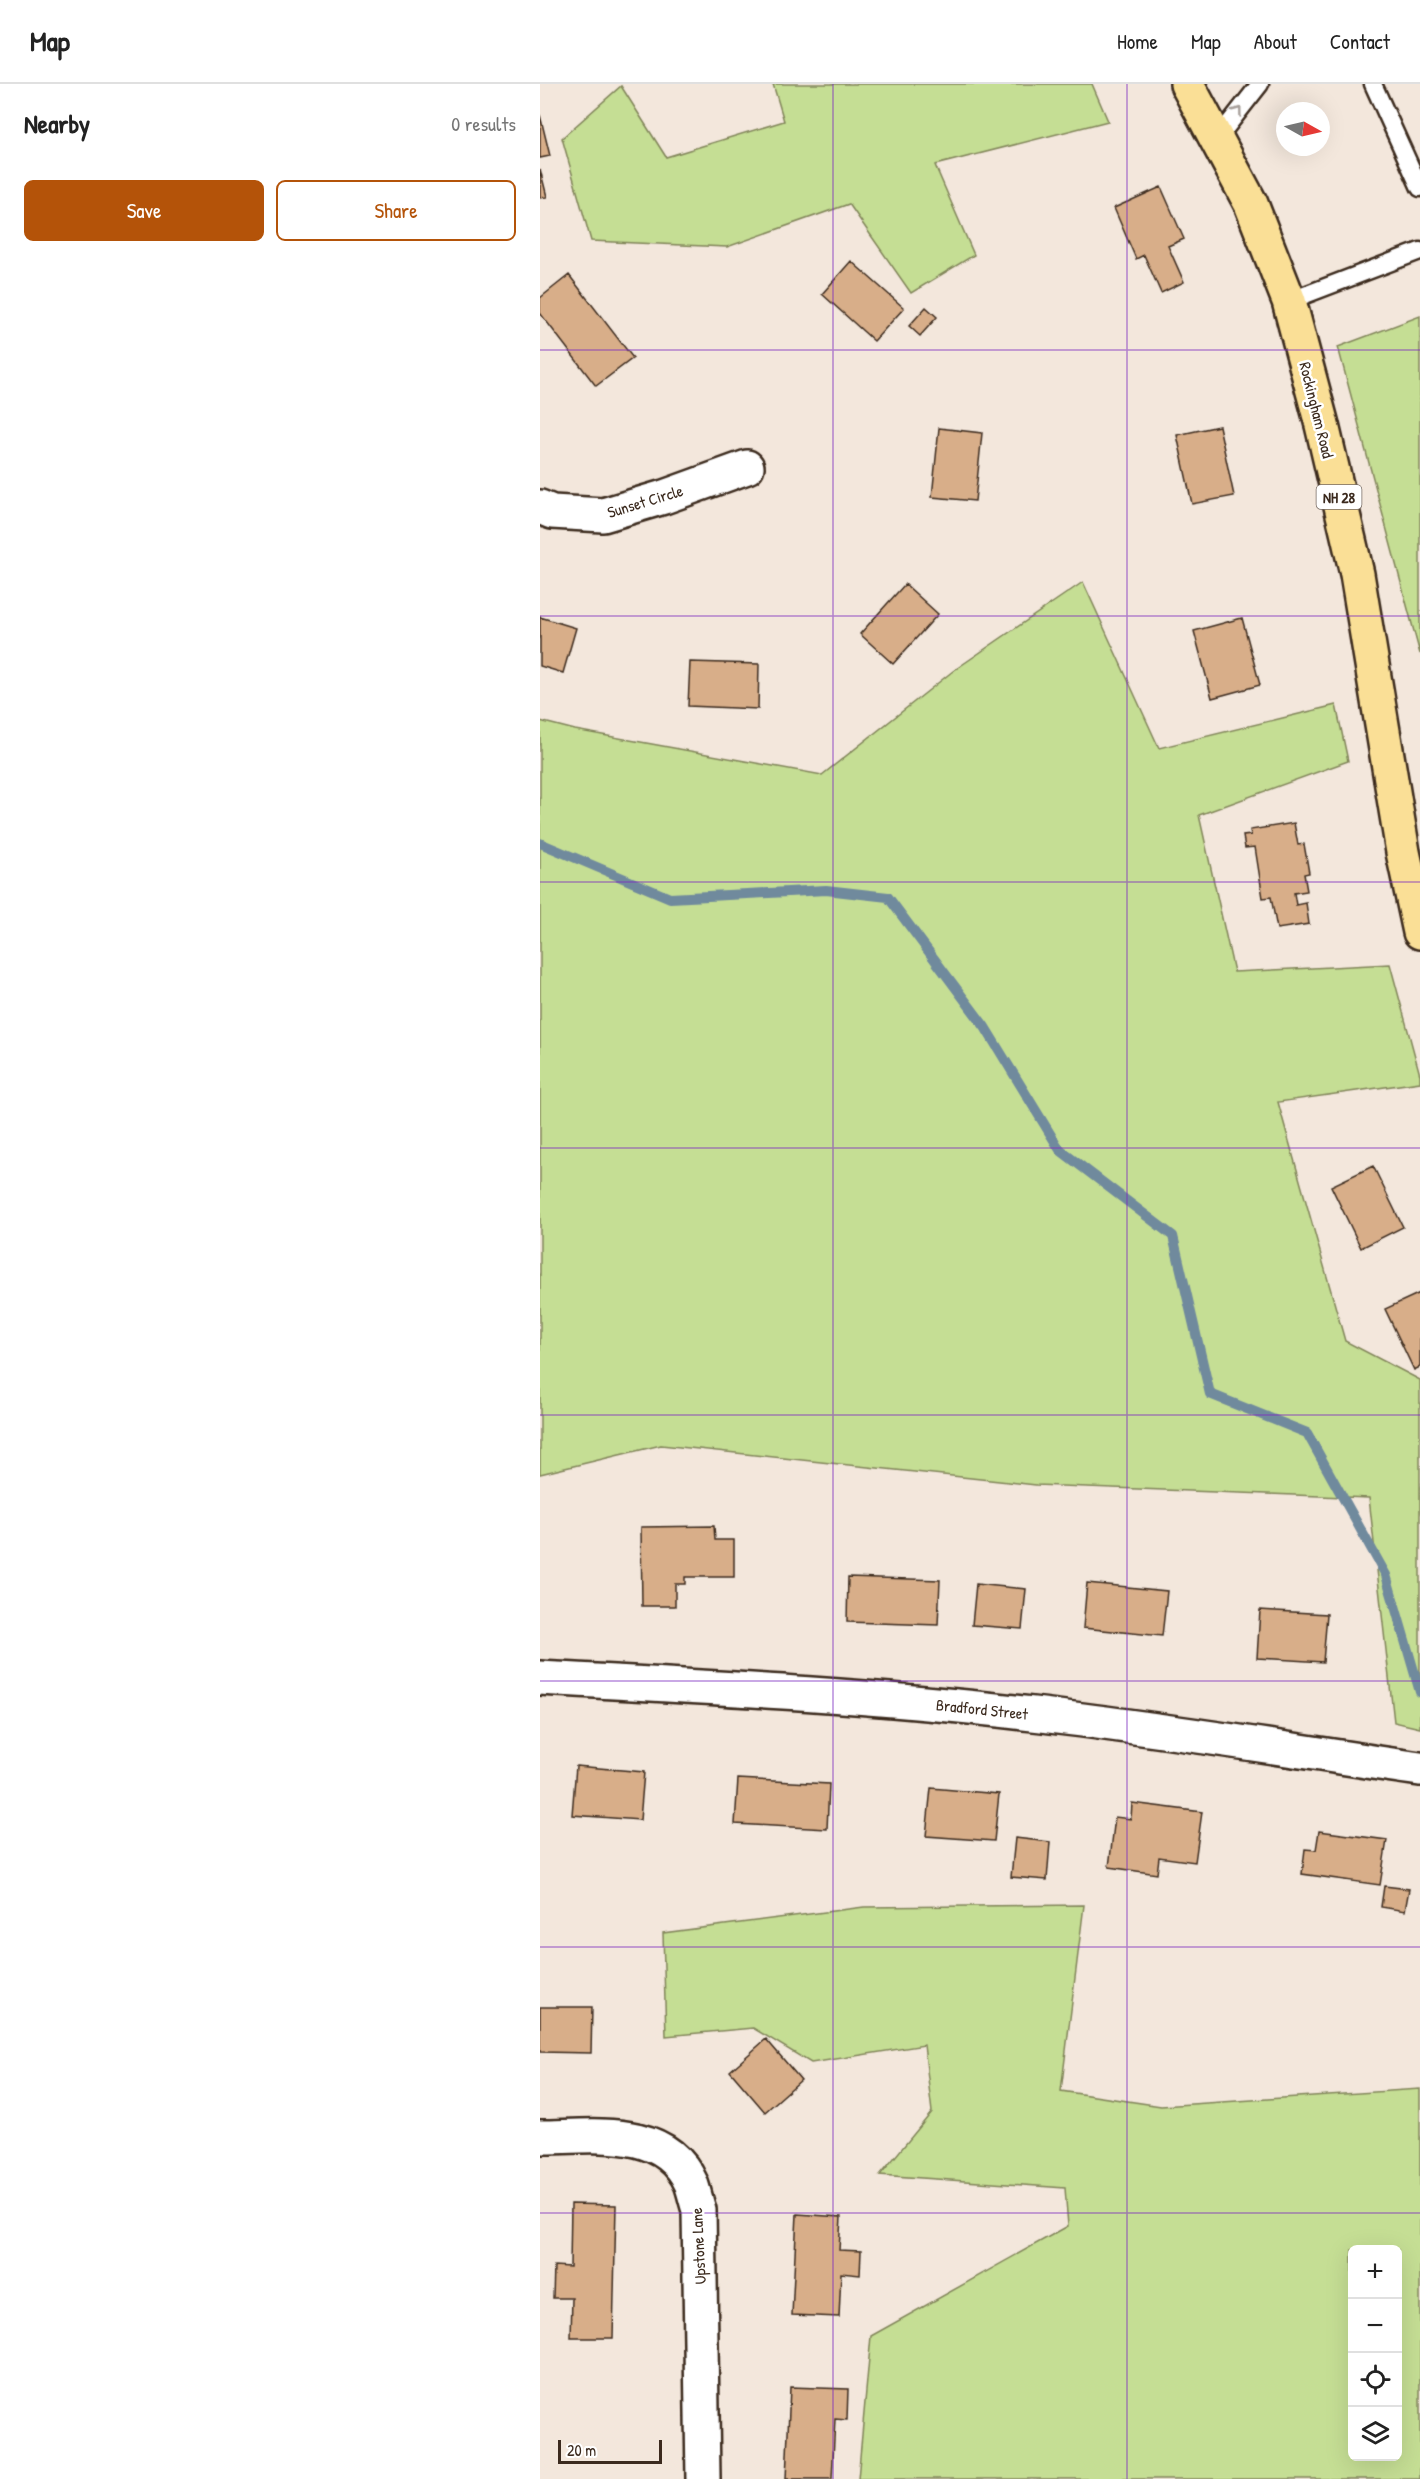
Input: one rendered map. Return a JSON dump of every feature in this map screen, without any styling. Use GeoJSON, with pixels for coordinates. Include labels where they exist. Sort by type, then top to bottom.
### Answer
{"type":"FeatureCollection","features":[{"type":"Feature","properties":{"kind":"main road","name":"Rockingham Road"},"geometry":{"type":"LineString","coordinates":[[1187,84],[1251,204],[1289,301],[1322,425],[1357,574],[1403,852],[1420,932]]}},
{"type":"Feature","properties":{"kind":"street","name":"Sunset Circle"},"geometry":{"type":"LineString","coordinates":[[540,507],[552,512],[603,515],[663,497],[747,467]]}},
{"type":"Feature","properties":{"kind":"street","name":"Bradford Street"},"geometry":{"type":"LineString","coordinates":[[540,1678],[874,1698],[1035,1714],[1420,1769]]}},
{"type":"Feature","properties":{"kind":"street","name":"Upstone Lane"},"geometry":{"type":"LineString","coordinates":[[540,2137],[623,2137],[650,2142],[673,2157],[690,2181],[699,2210],[703,2479]]}},
{"type":"Feature","properties":{"kind":"lane"},"geometry":{"type":"LineString","coordinates":[[1217,139],[1260,84]]}},
{"type":"Feature","properties":{"kind":"lane"},"geometry":{"type":"LineString","coordinates":[[1373,84],[1420,188]]}},
{"type":"Feature","properties":{"kind":"lane"},"geometry":{"type":"LineString","coordinates":[[1289,301],[1420,251]]}},
{"type":"Feature","properties":{"kind":"green space"},"geometry":{"type":"Polygon","coordinates":[[[773,84],[1092,84],[1108,121],[935,165],[974,255],[911,293],[849,204],[727,247],[591,241],[562,138],[621,86],[666,157],[784,121],[773,84]]]}},
{"type":"Feature","properties":{"kind":"green space"},"geometry":{"type":"Polygon","coordinates":[[[1420,316],[1420,654],[1338,347],[1420,316]]]}},
{"type":"Feature","properties":{"kind":"green space"},"geometry":{"type":"Polygon","coordinates":[[[1083,582],[1159,748],[1336,705],[1348,761],[1199,815],[1234,972],[1390,964],[1420,1075],[1420,1082],[1278,1102],[1345,1341],[1420,1380],[1420,1728],[1394,1722],[1369,1498],[1036,1485],[661,1445],[540,1474],[540,721],[575,730],[822,775],[953,671],[1083,582]]]}},
{"type":"Feature","properties":{"kind":"green space"},"geometry":{"type":"Polygon","coordinates":[[[1084,1905],[1061,2091],[1161,2106],[1420,2089],[1420,2479],[858,2479],[871,2336],[1068,2226],[1065,2188],[880,2175],[932,2112],[924,2045],[811,2063],[753,2028],[666,2036],[663,1933],[864,1907],[1084,1905]]]}},
{"type":"Feature","properties":{"kind":"building"},"geometry":{"type":"Polygon","coordinates":[[[540,115],[550,156],[540,158],[540,115]]]}},
{"type":"Feature","properties":{"kind":"building"},"geometry":{"type":"Polygon","coordinates":[[[540,169],[547,197],[540,198],[540,169]]]}},
{"type":"Feature","properties":{"kind":"building"},"geometry":{"type":"Polygon","coordinates":[[[1161,187],[1184,239],[1168,246],[1184,282],[1161,293],[1144,255],[1136,259],[1114,208],[1161,187]]]}},
{"type":"Feature","properties":{"kind":"building"},"geometry":{"type":"Polygon","coordinates":[[[851,261],[904,308],[874,341],[822,294],[851,261]]]}},
{"type":"Feature","properties":{"kind":"building"},"geometry":{"type":"Polygon","coordinates":[[[569,275],[633,358],[596,386],[540,313],[540,298],[569,275]]]}},
{"type":"Feature","properties":{"kind":"building"},"geometry":{"type":"Polygon","coordinates":[[[926,307],[937,317],[920,336],[909,326],[926,307]]]}},
{"type":"Feature","properties":{"kind":"building"},"geometry":{"type":"Polygon","coordinates":[[[1219,426],[1234,496],[1192,504],[1177,435],[1219,426]]]}},
{"type":"Feature","properties":{"kind":"building"},"geometry":{"type":"Polygon","coordinates":[[[939,428],[982,433],[975,501],[932,497],[939,428]]]}},
{"type":"Feature","properties":{"kind":"building"},"geometry":{"type":"Polygon","coordinates":[[[905,584],[938,614],[893,664],[860,634],[905,584]]]}},
{"type":"Feature","properties":{"kind":"building"},"geometry":{"type":"Polygon","coordinates":[[[540,617],[576,628],[563,673],[540,666],[540,617]]]}},
{"type":"Feature","properties":{"kind":"building"},"geometry":{"type":"Polygon","coordinates":[[[1242,618],[1260,685],[1212,698],[1194,631],[1242,618]]]}},
{"type":"Feature","properties":{"kind":"building"},"geometry":{"type":"Polygon","coordinates":[[[690,662],[759,664],[758,709],[688,706],[690,662]]]}},
{"type":"Feature","properties":{"kind":"building"},"geometry":{"type":"Polygon","coordinates":[[[1294,823],[1298,845],[1304,844],[1309,873],[1304,874],[1307,891],[1294,893],[1296,905],[1306,903],[1309,924],[1277,929],[1271,897],[1263,898],[1255,847],[1245,848],[1243,836],[1251,835],[1250,830],[1294,823]]]}},
{"type":"Feature","properties":{"kind":"building"},"geometry":{"type":"Polygon","coordinates":[[[1373,1166],[1403,1227],[1361,1248],[1331,1186],[1373,1166]]]}},
{"type":"Feature","properties":{"kind":"building"},"geometry":{"type":"Polygon","coordinates":[[[1420,1293],[1420,1367],[1414,1370],[1385,1309],[1420,1293]]]}},
{"type":"Feature","properties":{"kind":"building"},"geometry":{"type":"Polygon","coordinates":[[[714,1526],[715,1540],[734,1540],[734,1577],[685,1577],[685,1584],[675,1584],[675,1606],[642,1606],[641,1527],[714,1526]]]}},
{"type":"Feature","properties":{"kind":"building"},"geometry":{"type":"Polygon","coordinates":[[[848,1577],[940,1580],[938,1625],[847,1622],[848,1577]]]}},
{"type":"Feature","properties":{"kind":"building"},"geometry":{"type":"Polygon","coordinates":[[[1087,1583],[1167,1591],[1162,1636],[1083,1628],[1087,1583]]]}},
{"type":"Feature","properties":{"kind":"building"},"geometry":{"type":"Polygon","coordinates":[[[976,1584],[1026,1589],[1022,1629],[972,1625],[976,1584]]]}},
{"type":"Feature","properties":{"kind":"building"},"geometry":{"type":"Polygon","coordinates":[[[1260,1610],[1327,1614],[1323,1662],[1257,1658],[1260,1610]]]}},
{"type":"Feature","properties":{"kind":"building"},"geometry":{"type":"Polygon","coordinates":[[[576,1766],[644,1772],[640,1820],[572,1815],[576,1766]]]}},
{"type":"Feature","properties":{"kind":"building"},"geometry":{"type":"Polygon","coordinates":[[[738,1779],[829,1784],[827,1829],[735,1824],[738,1779]]]}},
{"type":"Feature","properties":{"kind":"building"},"geometry":{"type":"Polygon","coordinates":[[[931,1788],[999,1794],[994,1841],[926,1836],[931,1788]]]}},
{"type":"Feature","properties":{"kind":"building"},"geometry":{"type":"Polygon","coordinates":[[[1132,1803],[1202,1812],[1195,1862],[1159,1857],[1157,1874],[1109,1867],[1115,1817],[1131,1819],[1132,1803]]]}},
{"type":"Feature","properties":{"kind":"building"},"geometry":{"type":"Polygon","coordinates":[[[1319,1831],[1387,1840],[1380,1885],[1302,1874],[1305,1849],[1316,1850],[1319,1831]]]}},
{"type":"Feature","properties":{"kind":"building"},"geometry":{"type":"Polygon","coordinates":[[[1015,1838],[1050,1842],[1047,1880],[1011,1877],[1015,1838]]]}},
{"type":"Feature","properties":{"kind":"building"},"geometry":{"type":"Polygon","coordinates":[[[1384,1886],[1409,1889],[1405,1911],[1381,1907],[1384,1886]]]}},
{"type":"Feature","properties":{"kind":"building"},"geometry":{"type":"Polygon","coordinates":[[[540,2007],[592,2007],[591,2053],[540,2052],[540,2007]]]}},
{"type":"Feature","properties":{"kind":"building"},"geometry":{"type":"Polygon","coordinates":[[[766,2039],[801,2080],[765,2112],[730,2071],[766,2039]]]}},
{"type":"Feature","properties":{"kind":"building"},"geometry":{"type":"Polygon","coordinates":[[[571,2204],[616,2205],[613,2338],[571,2338],[572,2298],[553,2298],[554,2266],[570,2267],[571,2204]]]}},
{"type":"Feature","properties":{"kind":"building"},"geometry":{"type":"Polygon","coordinates":[[[797,2214],[841,2217],[839,2250],[861,2251],[860,2275],[841,2273],[839,2317],[792,2315],[797,2214]]]}},
{"type":"Feature","properties":{"kind":"building"},"geometry":{"type":"Polygon","coordinates":[[[790,2387],[848,2389],[847,2420],[835,2419],[832,2479],[786,2479],[790,2387]]]}},
{"type":"Feature","properties":{"kind":"waterway"},"geometry":{"type":"LineString","coordinates":[[540,843],[670,898],[826,890],[888,897],[985,1027],[1060,1150],[1173,1236],[1210,1394],[1307,1433],[1386,1575],[1420,1692]]}}]}
